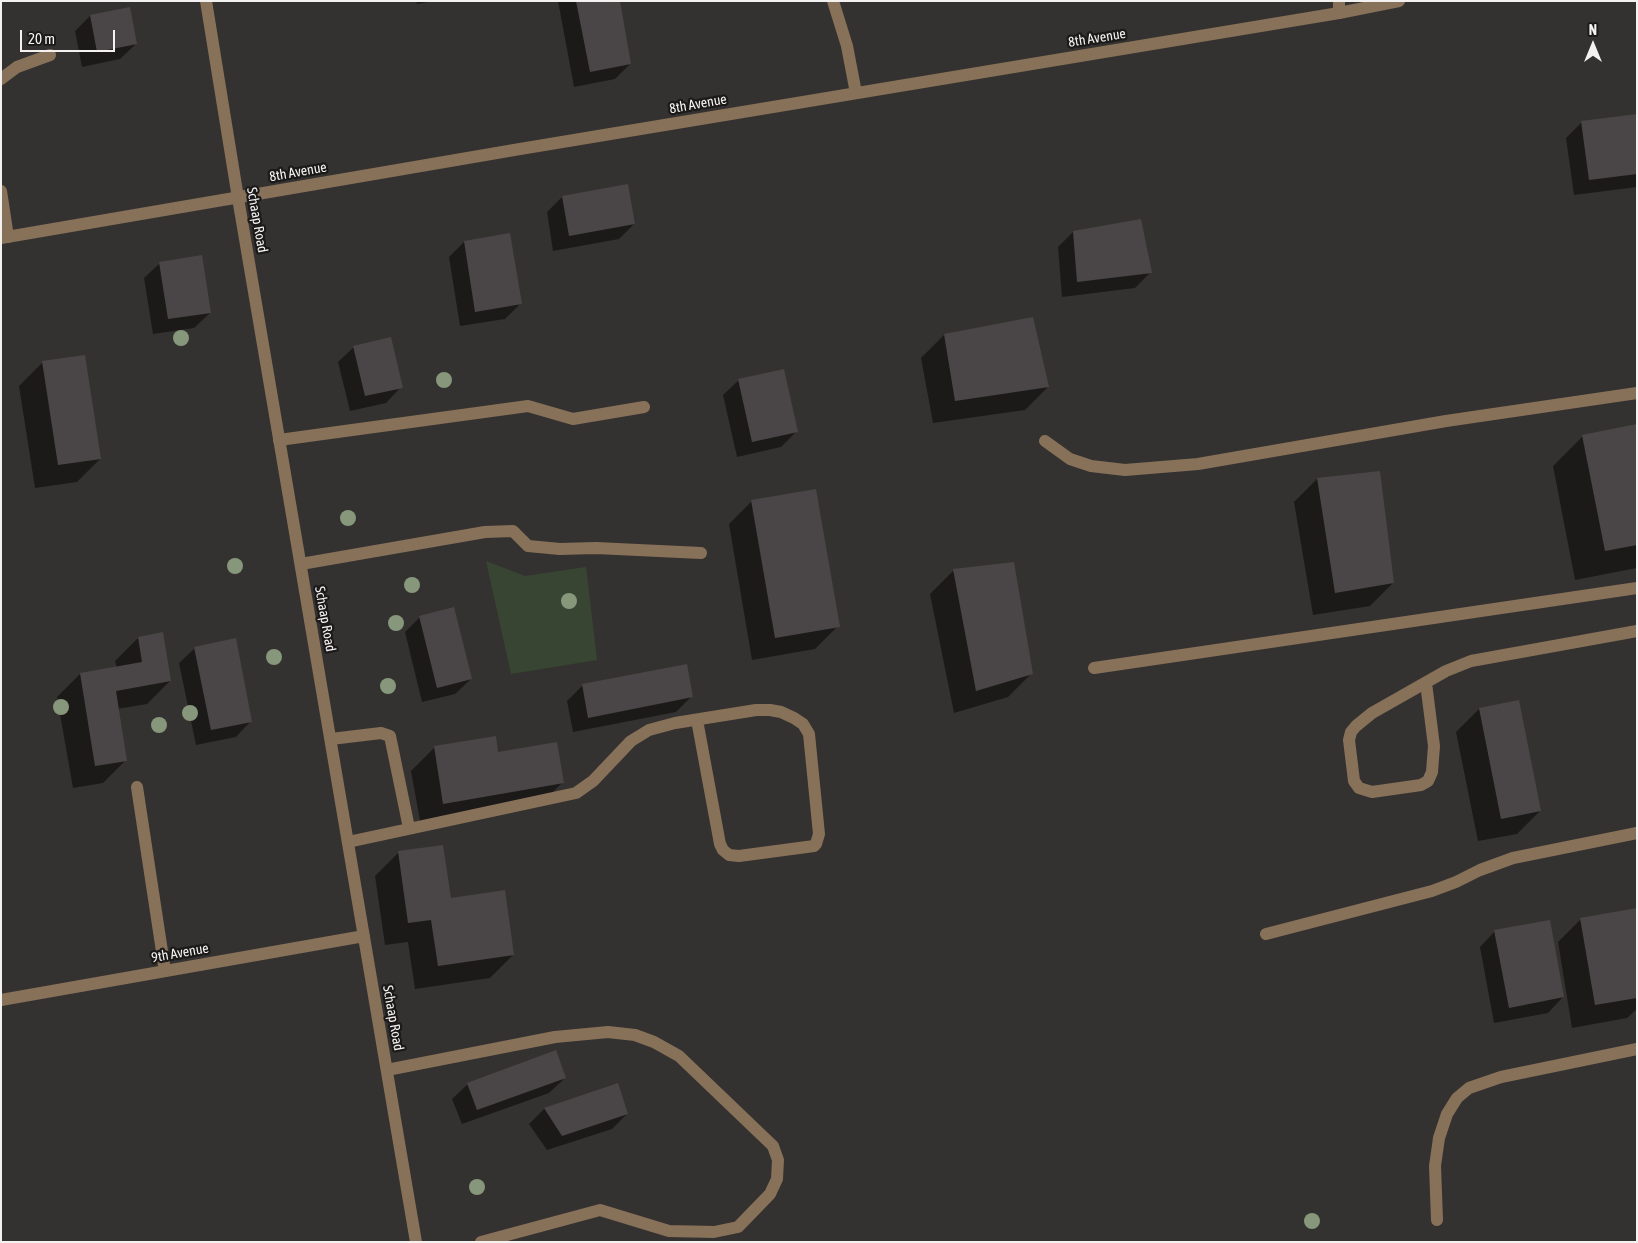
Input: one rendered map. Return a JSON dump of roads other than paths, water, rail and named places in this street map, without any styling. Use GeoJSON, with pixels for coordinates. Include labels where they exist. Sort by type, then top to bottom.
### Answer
{"type":"FeatureCollection","features":[{"type":"Feature","properties":{"kind":"street","name":"Schaap Road"},"geometry":{"type":"LineString","coordinates":[[206,1],[416,1242]]}},
{"type":"Feature","properties":{"kind":"street"},"geometry":{"type":"LineString","coordinates":[[832,1],[847,46],[856,93]]}},
{"type":"Feature","properties":{"kind":"street","name":"8th Avenue"},"geometry":{"type":"LineString","coordinates":[[5,238],[856,93],[1339,7],[1399,1]]}},
{"type":"Feature","properties":{"kind":"street"},"geometry":{"type":"LineString","coordinates":[[1,79],[17,67],[50,55]]}},
{"type":"Feature","properties":{"kind":"street"},"geometry":{"type":"LineString","coordinates":[[1,191],[5,238]]}},
{"type":"Feature","properties":{"kind":"street"},"geometry":{"type":"LineString","coordinates":[[1045,441],[1070,459],[1091,466],[1125,470],[1198,464],[1446,421],[1637,393]]}},
{"type":"Feature","properties":{"kind":"street"},"geometry":{"type":"LineString","coordinates":[[279,440],[528,406],[573,419],[644,407]]}},
{"type":"Feature","properties":{"kind":"street"},"geometry":{"type":"LineString","coordinates":[[300,564],[486,532],[512,531],[528,546],[560,549],[596,548],[701,553]]}},
{"type":"Feature","properties":{"kind":"street"},"geometry":{"type":"LineString","coordinates":[[1094,668],[1637,588]]}},
{"type":"Feature","properties":{"kind":"street"},"geometry":{"type":"LineString","coordinates":[[1426,683],[1434,746],[1432,772],[1428,781],[1422,785],[1372,792],[1359,788],[1354,781],[1349,740],[1351,732],[1372,713],[1446,671],[1471,661],[1637,631]]}},
{"type":"Feature","properties":{"kind":"street"},"geometry":{"type":"LineString","coordinates":[[348,842],[576,793],[593,780],[632,741],[649,730],[675,723],[756,710],[770,710],[781,712],[803,724],[809,734],[819,834],[816,844],[739,856],[729,855],[723,850],[720,844],[698,720]]}},
{"type":"Feature","properties":{"kind":"street"},"geometry":{"type":"LineString","coordinates":[[331,739],[381,733],[390,736],[408,828]]}},
{"type":"Feature","properties":{"kind":"street"},"geometry":{"type":"LineString","coordinates":[[137,787],[164,971]]}},
{"type":"Feature","properties":{"kind":"street"},"geometry":{"type":"LineString","coordinates":[[1266,934],[1432,891],[1513,858],[1637,833]]}},
{"type":"Feature","properties":{"kind":"street","name":"9th Avenue"},"geometry":{"type":"LineString","coordinates":[[1,1000],[364,936]]}},
{"type":"Feature","properties":{"kind":"street"},"geometry":{"type":"LineString","coordinates":[[387,1070],[555,1037],[608,1032],[634,1035],[654,1042],[679,1056],[773,1146],[778,1160],[777,1179],[770,1194],[738,1228],[714,1232],[669,1231],[600,1210],[481,1242]]}},
{"type":"Feature","properties":{"kind":"street"},"geometry":{"type":"LineString","coordinates":[[1437,1220],[1435,1166],[1439,1138],[1447,1114],[1457,1098],[1469,1088],[1502,1077],[1637,1049]]}}]}
